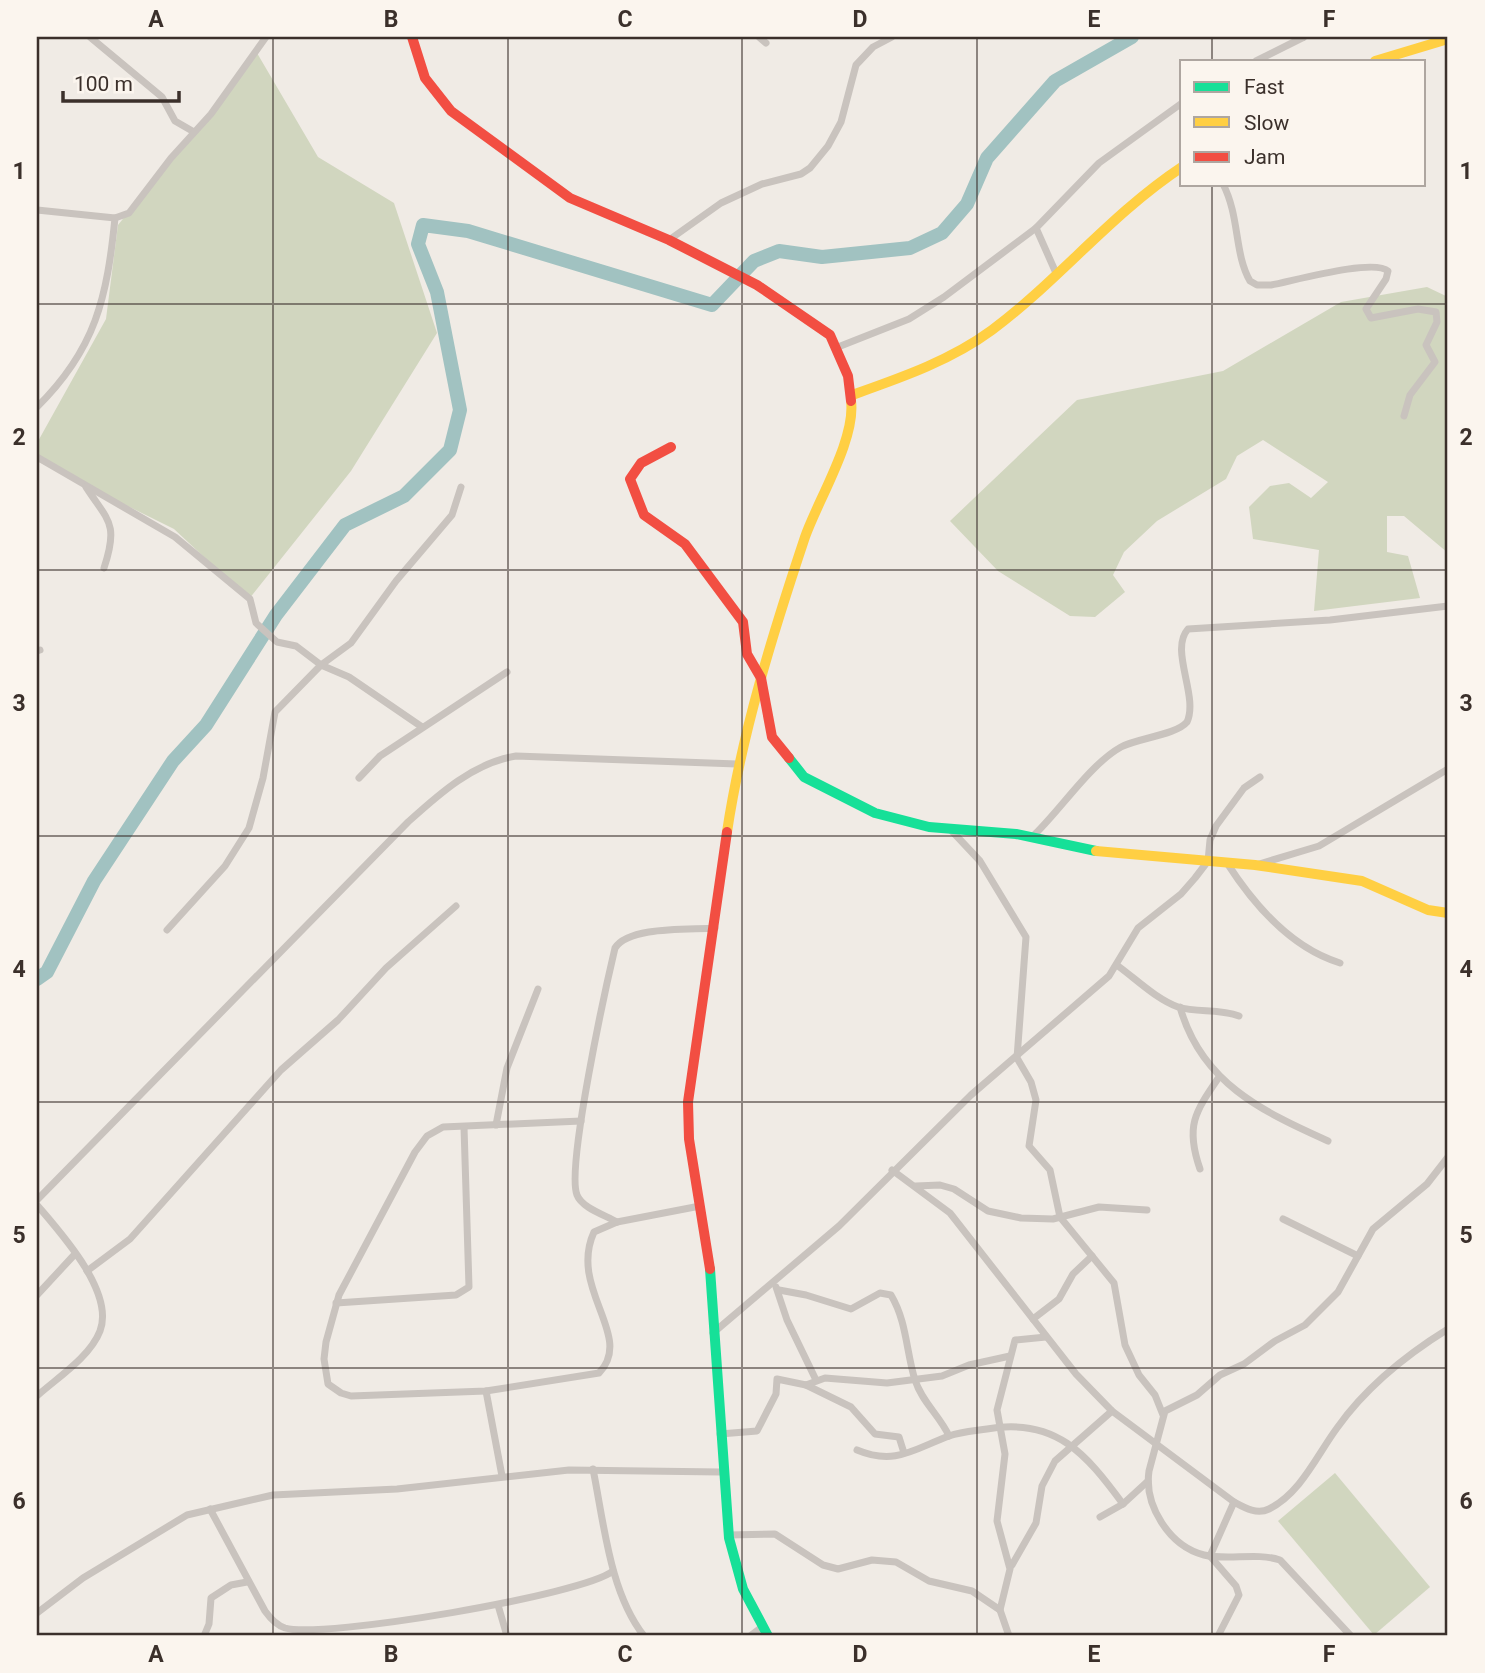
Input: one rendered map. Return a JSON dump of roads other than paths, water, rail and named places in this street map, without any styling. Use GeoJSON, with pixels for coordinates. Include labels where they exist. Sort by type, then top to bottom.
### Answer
{"type":"FeatureCollection","features":[{"type":"Feature","properties":{"kind":"street"},"geometry":{"type":"LineString","coordinates":[[90,37],[162,97],[175,121],[194,132]]}},
{"type":"Feature","properties":{"kind":"street"},"geometry":{"type":"LineString","coordinates":[[37,210],[115,218],[126,215],[211,114],[266,37]]}},
{"type":"Feature","properties":{"kind":"street"},"geometry":{"type":"LineString","coordinates":[[412,37],[425,78],[451,111],[570,198],[669,240],[757,285],[822,329],[838,347],[852,395],[852,409],[841,455],[806,535],[737,764],[716,928],[688,1102],[688,1148],[708,1245],[720,1472],[727,1535],[748,1601],[765,1632],[751,1636]]}},
{"type":"Feature","properties":{"kind":"street"},"geometry":{"type":"LineString","coordinates":[[759,37],[766,43]]}},
{"type":"Feature","properties":{"kind":"street"},"geometry":{"type":"LineString","coordinates":[[669,240],[715,206],[762,184],[801,174],[810,168],[828,146],[841,122],[856,65],[873,47],[892,37]]}},
{"type":"Feature","properties":{"kind":"street"},"geometry":{"type":"LineString","coordinates":[[1271,58],[1304,37]]}},
{"type":"Feature","properties":{"kind":"street"},"geometry":{"type":"LineString","coordinates":[[1378,60],[1448,39]]}},
{"type":"Feature","properties":{"kind":"street"},"geometry":{"type":"LineString","coordinates":[[838,347],[921,312],[980,271],[1035,228],[1099,163],[1180,104]]}},
{"type":"Feature","properties":{"kind":"street"},"geometry":{"type":"LineString","coordinates":[[852,395],[928,367],[979,339],[1056,273],[1140,195],[1180,168]]}},
{"type":"Feature","properties":{"kind":"street"},"geometry":{"type":"LineString","coordinates":[[1224,186],[1235,212],[1243,264],[1250,281],[1257,285],[1271,285],[1374,265],[1388,271],[1386,279],[1368,302],[1367,315],[1371,318],[1418,309],[1436,312],[1437,322],[1426,345],[1436,362],[1434,368],[1415,387],[1404,416]]}},
{"type":"Feature","properties":{"kind":"street"},"geometry":{"type":"LineString","coordinates":[[37,407],[72,368],[94,329],[107,283],[115,218]]}},
{"type":"Feature","properties":{"kind":"street"},"geometry":{"type":"LineString","coordinates":[[1035,228],[1056,273]]}},
{"type":"Feature","properties":{"kind":"street"},"geometry":{"type":"LineString","coordinates":[[671,447],[647,458],[635,469],[630,479],[633,491],[648,521],[685,544],[743,622],[747,654],[761,678],[772,737],[804,777],[827,791],[875,813],[929,827],[1032,837],[1112,854],[1255,865],[1362,881],[1428,910],[1448,913]]}},
{"type":"Feature","properties":{"kind":"street"},"geometry":{"type":"LineString","coordinates":[[37,457],[191,549],[250,599],[256,623],[277,642],[296,646],[321,666],[349,677],[422,727]]}},
{"type":"Feature","properties":{"kind":"street"},"geometry":{"type":"LineString","coordinates":[[84,483],[106,511],[109,522],[110,546],[104,568]]}},
{"type":"Feature","properties":{"kind":"street"},"geometry":{"type":"LineString","coordinates":[[167,930],[225,866],[242,842],[259,797],[273,716],[280,705],[321,666],[351,643],[396,581],[452,515],[461,487]]}},
{"type":"Feature","properties":{"kind":"street"},"geometry":{"type":"LineString","coordinates":[[1032,837],[1109,755],[1130,743],[1177,729],[1187,722],[1190,704],[1181,644],[1188,629],[1330,620],[1448,606]]}},
{"type":"Feature","properties":{"kind":"street"},"geometry":{"type":"LineString","coordinates":[[359,778],[380,756],[507,672]]}},
{"type":"Feature","properties":{"kind":"street"},"geometry":{"type":"LineString","coordinates":[[37,1396],[88,1350],[101,1328],[99,1296],[87,1271],[71,1244],[37,1203],[408,822],[465,776],[500,759],[516,756],[737,764]]}},
{"type":"Feature","properties":{"kind":"street"},"geometry":{"type":"LineString","coordinates":[[1255,865],[1319,846],[1448,769]]}},
{"type":"Feature","properties":{"kind":"street"},"geometry":{"type":"LineString","coordinates":[[713,1333],[776,1287],[971,1095],[1017,1058],[1118,966],[1138,928],[1181,894],[1208,861],[1210,840],[1216,826],[1244,788],[1259,777]]}},
{"type":"Feature","properties":{"kind":"street"},"geometry":{"type":"LineString","coordinates":[[950,829],[980,861],[1026,937],[1017,1058],[1036,1100],[1029,1146],[1051,1170],[1060,1217],[1114,1283],[1125,1345],[1139,1375],[1155,1395],[1163,1415]]}},
{"type":"Feature","properties":{"kind":"street"},"geometry":{"type":"LineString","coordinates":[[1227,863],[1251,897],[1277,924],[1315,953],[1340,963]]}},
{"type":"Feature","properties":{"kind":"street"},"geometry":{"type":"LineString","coordinates":[[87,1271],[130,1239],[281,1070],[338,1020],[386,968],[456,906]]}},
{"type":"Feature","properties":{"kind":"street"},"geometry":{"type":"LineString","coordinates":[[617,1222],[582,1202],[576,1192],[581,1121],[617,945],[634,934],[716,928]]}},
{"type":"Feature","properties":{"kind":"street"},"geometry":{"type":"LineString","coordinates":[[1118,966],[1160,997],[1180,1007],[1220,1010],[1239,1016]]}},
{"type":"Feature","properties":{"kind":"street"},"geometry":{"type":"LineString","coordinates":[[496,1125],[507,1068],[538,989]]}},
{"type":"Feature","properties":{"kind":"street"},"geometry":{"type":"LineString","coordinates":[[1180,1007],[1190,1038],[1207,1065],[1219,1077],[1273,1116],[1328,1140]]}},
{"type":"Feature","properties":{"kind":"street"},"geometry":{"type":"LineString","coordinates":[[1200,1168],[1193,1146],[1194,1115],[1219,1077]]}},
{"type":"Feature","properties":{"kind":"street"},"geometry":{"type":"LineString","coordinates":[[581,1121],[464,1126],[437,1129],[427,1136],[404,1171],[336,1303],[324,1359],[328,1384],[351,1396],[486,1391],[590,1376],[604,1367],[612,1352],[611,1337],[591,1289],[588,1270],[594,1232],[617,1222],[700,1206]]}},
{"type":"Feature","properties":{"kind":"street"},"geometry":{"type":"LineString","coordinates":[[336,1303],[456,1296],[469,1287],[464,1126]]}},
{"type":"Feature","properties":{"kind":"street"},"geometry":{"type":"LineString","coordinates":[[1350,1636],[1280,1560],[1210,1556],[1194,1550],[1169,1532],[1160,1522],[1148,1481],[1163,1415],[1167,1410],[1197,1395],[1220,1375],[1244,1364],[1275,1341],[1305,1325],[1338,1292],[1373,1229],[1427,1184],[1448,1157]]}},
{"type":"Feature","properties":{"kind":"street"},"geometry":{"type":"LineString","coordinates":[[892,1170],[950,1213],[1046,1336],[1112,1412],[1234,1502],[1260,1512],[1279,1503],[1309,1470],[1336,1428],[1366,1394],[1406,1357],[1448,1329]]}},
{"type":"Feature","properties":{"kind":"street"},"geometry":{"type":"LineString","coordinates":[[915,1186],[933,1184],[954,1189],[980,1207],[996,1213],[1034,1219],[1060,1217],[1098,1206],[1147,1210]]}},
{"type":"Feature","properties":{"kind":"street"},"geometry":{"type":"LineString","coordinates":[[1283,1219],[1358,1256]]}},
{"type":"Feature","properties":{"kind":"street"},"geometry":{"type":"LineString","coordinates":[[37,1295],[75,1254]]}},
{"type":"Feature","properties":{"kind":"street"},"geometry":{"type":"LineString","coordinates":[[1033,1319],[1064,1294],[1073,1274],[1092,1255]]}},
{"type":"Feature","properties":{"kind":"street"},"geometry":{"type":"LineString","coordinates":[[776,1287],[851,1309],[880,1293],[888,1293],[905,1329],[915,1379],[926,1405],[949,1436]]}},
{"type":"Feature","properties":{"kind":"street"},"geometry":{"type":"LineString","coordinates":[[776,1287],[787,1321],[816,1380]]}},
{"type":"Feature","properties":{"kind":"street"},"geometry":{"type":"LineString","coordinates":[[1010,1569],[997,1521],[1005,1454],[998,1427],[998,1402],[1010,1356],[1018,1338],[1046,1336]]}},
{"type":"Feature","properties":{"kind":"street"},"geometry":{"type":"LineString","coordinates":[[806,1385],[830,1378],[887,1383],[942,1376],[964,1366],[1010,1356]]}},
{"type":"Feature","properties":{"kind":"street"},"geometry":{"type":"LineString","coordinates":[[720,1434],[757,1432],[776,1394],[777,1379],[806,1385],[851,1407],[875,1434],[899,1437],[904,1453]]}},
{"type":"Feature","properties":{"kind":"street"},"geometry":{"type":"LineString","coordinates":[[486,1391],[502,1476]]}},
{"type":"Feature","properties":{"kind":"street"},"geometry":{"type":"LineString","coordinates":[[1009,1636],[1000,1611],[1010,1569],[1035,1523],[1042,1486],[1055,1461],[1071,1444],[1112,1412]]}},
{"type":"Feature","properties":{"kind":"street"},"geometry":{"type":"LineString","coordinates":[[857,1450],[880,1458],[928,1447],[949,1436],[998,1427],[1032,1429],[1071,1444],[1085,1455],[1123,1504]]}},
{"type":"Feature","properties":{"kind":"street"},"geometry":{"type":"LineString","coordinates":[[37,1613],[83,1578],[192,1512],[292,1492],[397,1489],[502,1476],[593,1469],[720,1472]]}},
{"type":"Feature","properties":{"kind":"street"},"geometry":{"type":"LineString","coordinates":[[593,1469],[614,1564],[613,1571],[624,1605],[644,1636]]}},
{"type":"Feature","properties":{"kind":"street"},"geometry":{"type":"LineString","coordinates":[[1100,1517],[1123,1504],[1148,1481]]}},
{"type":"Feature","properties":{"kind":"street"},"geometry":{"type":"LineString","coordinates":[[1210,1556],[1234,1502]]}},
{"type":"Feature","properties":{"kind":"street"},"geometry":{"type":"LineString","coordinates":[[210,1509],[247,1582],[271,1619],[284,1628],[349,1627],[498,1605],[606,1576],[613,1571]]}},
{"type":"Feature","properties":{"kind":"street"},"geometry":{"type":"LineString","coordinates":[[727,1535],[775,1534],[823,1565],[838,1569],[869,1561],[896,1562],[929,1581],[969,1590],[1000,1611]]}},
{"type":"Feature","properties":{"kind":"street"},"geometry":{"type":"LineString","coordinates":[[1210,1556],[1236,1586],[1239,1595],[1218,1636]]}},
{"type":"Feature","properties":{"kind":"street"},"geometry":{"type":"LineString","coordinates":[[204,1636],[209,1624],[211,1598],[220,1590],[247,1582]]}},
{"type":"Feature","properties":{"kind":"street"},"geometry":{"type":"LineString","coordinates":[[498,1605],[507,1636]]}},
{"type":"Feature","properties":{"kind":"waterway"},"geometry":{"type":"LineString","coordinates":[[37,979],[47,972],[94,881],[173,761],[206,725],[276,615],[345,525],[404,496],[450,450],[460,410],[437,292],[418,244],[423,225],[468,231],[712,305],[754,261],[779,251],[822,257],[910,248],[942,233],[967,204],[987,158],[1055,81],[1132,37]]}}]}
